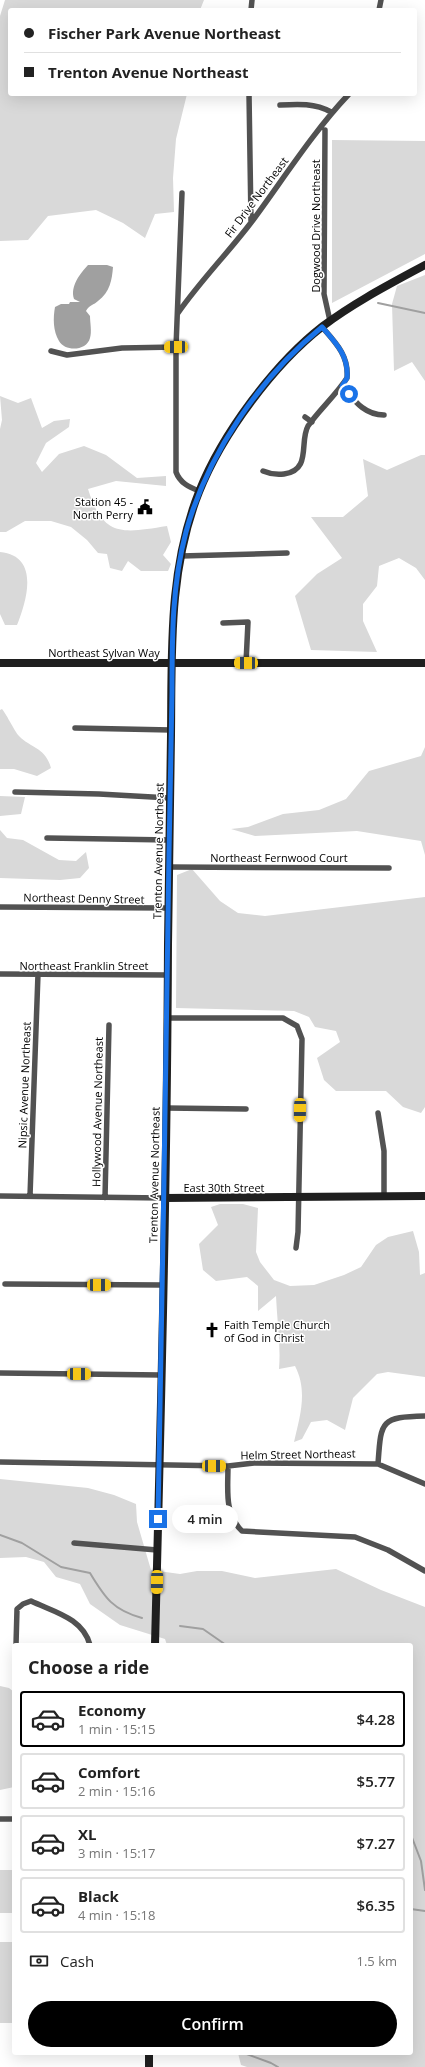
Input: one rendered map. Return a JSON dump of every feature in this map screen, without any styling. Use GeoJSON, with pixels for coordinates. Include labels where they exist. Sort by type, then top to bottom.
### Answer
{"type":"FeatureCollection","features":[{"type":"Feature","properties":{"kind":"main road","name":"Trenton Avenue Northeast"},"geometry":{"type":"LineString","coordinates":[[155,1643],[168,1018],[168,908],[172,663],[175,592],[180,556],[199,491],[218,453],[248,407],[292,354],[330,321],[371,294],[425,265]]}},
{"type":"Feature","properties":{"kind":"main road","name":"Northeast Sylvan Way"},"geometry":{"type":"LineString","coordinates":[[0,663],[425,663]]}},
{"type":"Feature","properties":{"kind":"main road","name":"East 30th Street"},"geometry":{"type":"LineString","coordinates":[[164,1198],[425,1196]]}},
{"type":"Feature","properties":{"kind":"main road"},"geometry":{"type":"LineString","coordinates":[[149,2067],[150,2055]]}},
{"type":"Feature","properties":{"kind":"street"},"geometry":{"type":"LineString","coordinates":[[249,96],[251,222]]}},
{"type":"Feature","properties":{"kind":"street","name":"Fir Drive Northeast"},"geometry":{"type":"LineString","coordinates":[[178,313],[193,291],[251,222],[331,112],[347,96]]}},
{"type":"Feature","properties":{"kind":"street"},"geometry":{"type":"LineString","coordinates":[[280,105],[303,104],[323,107],[331,112]]}},
{"type":"Feature","properties":{"kind":"street","name":"Dogwood Drive Northeast"},"geometry":{"type":"LineString","coordinates":[[325,130],[324,294],[330,321]]}},
{"type":"Feature","properties":{"kind":"street"},"geometry":{"type":"LineString","coordinates":[[182,193],[176,347],[176,472],[178,478],[183,484],[199,491]]}},
{"type":"Feature","properties":{"kind":"street"},"geometry":{"type":"LineString","coordinates":[[263,471],[270,474],[279,475],[288,473],[295,469],[304,456],[307,429],[347,378],[344,356],[340,348],[322,327]]}},
{"type":"Feature","properties":{"kind":"street"},"geometry":{"type":"LineString","coordinates":[[51,351],[67,356],[116,348],[176,347]]}},
{"type":"Feature","properties":{"kind":"street"},"geometry":{"type":"LineString","coordinates":[[342,386],[366,412],[373,415],[384,415]]}},
{"type":"Feature","properties":{"kind":"street"},"geometry":{"type":"LineString","coordinates":[[305,417],[312,422]]}},
{"type":"Feature","properties":{"kind":"street"},"geometry":{"type":"LineString","coordinates":[[180,556],[287,553]]}},
{"type":"Feature","properties":{"kind":"street"},"geometry":{"type":"LineString","coordinates":[[223,623],[248,622],[246,663]]}},
{"type":"Feature","properties":{"kind":"street"},"geometry":{"type":"LineString","coordinates":[[74,728],[171,730]]}},
{"type":"Feature","properties":{"kind":"street"},"geometry":{"type":"LineString","coordinates":[[15,792],[99,794],[170,798]]}},
{"type":"Feature","properties":{"kind":"street"},"geometry":{"type":"LineString","coordinates":[[47,838],[170,840]]}},
{"type":"Feature","properties":{"kind":"street","name":"Northeast Fernwood Court"},"geometry":{"type":"LineString","coordinates":[[169,867],[389,868]]}},
{"type":"Feature","properties":{"kind":"street","name":"Northeast Denny Street"},"geometry":{"type":"LineString","coordinates":[[0,907],[168,908]]}},
{"type":"Feature","properties":{"kind":"street","name":"Northeast Franklin Street"},"geometry":{"type":"LineString","coordinates":[[0,974],[168,975]]}},
{"type":"Feature","properties":{"kind":"street","name":"Nipsic Avenue Northeast"},"geometry":{"type":"LineString","coordinates":[[30,1196],[38,974]]}},
{"type":"Feature","properties":{"kind":"street"},"geometry":{"type":"LineString","coordinates":[[168,1018],[283,1018],[297,1026],[302,1039],[296,1248]]}},
{"type":"Feature","properties":{"kind":"street","name":"Hollywood Avenue Northeast"},"geometry":{"type":"LineString","coordinates":[[105,1198],[109,1025]]}},
{"type":"Feature","properties":{"kind":"street"},"geometry":{"type":"LineString","coordinates":[[166,1108],[246,1109]]}},
{"type":"Feature","properties":{"kind":"street"},"geometry":{"type":"LineString","coordinates":[[378,1114],[384,1151],[384,1196]]}},
{"type":"Feature","properties":{"kind":"street","name":"East 30th Street"},"geometry":{"type":"LineString","coordinates":[[0,1196],[164,1198]]}},
{"type":"Feature","properties":{"kind":"street"},"geometry":{"type":"LineString","coordinates":[[5,1284],[162,1285]]}},
{"type":"Feature","properties":{"kind":"street"},"geometry":{"type":"LineString","coordinates":[[0,1373],[161,1376]]}},
{"type":"Feature","properties":{"kind":"street"},"geometry":{"type":"LineString","coordinates":[[378,1464],[380,1435],[384,1426],[390,1420],[400,1416],[425,1416]]}},
{"type":"Feature","properties":{"kind":"street","name":"Helm Street Northeast"},"geometry":{"type":"LineString","coordinates":[[0,1462],[228,1466],[254,1463],[378,1464],[425,1484]]}},
{"type":"Feature","properties":{"kind":"street"},"geometry":{"type":"LineString","coordinates":[[228,1466],[229,1506],[232,1518],[242,1531],[355,1537],[388,1550],[425,1571]]}},
{"type":"Feature","properties":{"kind":"street"},"geometry":{"type":"LineString","coordinates":[[74,1543],[158,1550]]}},
{"type":"Feature","properties":{"kind":"street"},"geometry":{"type":"LineString","coordinates":[[16,1643],[17,1609],[23,1604],[31,1601],[73,1620],[88,1635],[90,1643]]}},
{"type":"Feature","properties":{"kind":"street"},"geometry":{"type":"LineString","coordinates":[[0,1818],[12,1819]]}},
{"type":"Feature","properties":{"kind":"shaded area"},"geometry":{"type":"Polygon","coordinates":[[[5,0],[204,0],[201,8],[8,8],[8,96],[187,96],[176,139],[173,178],[174,212],[155,214],[145,238],[123,223],[96,210],[48,216],[28,240],[0,241],[0,16],[5,0]]]}},
{"type":"Feature","properties":{"kind":"shaded area"},"geometry":{"type":"Polygon","coordinates":[[[332,140],[425,141],[425,254],[332,303],[332,140]]]}},
{"type":"Feature","properties":{"kind":"shaded area"},"geometry":{"type":"Polygon","coordinates":[[[88,265],[107,265],[113,267],[111,281],[105,294],[86,311],[90,316],[91,327],[91,336],[88,342],[85,346],[80,348],[66,347],[62,345],[57,337],[54,324],[55,307],[61,304],[69,304],[70,302],[80,302],[74,299],[73,289],[79,276],[88,265]]]}},
{"type":"Feature","properties":{"kind":"shaded area"},"geometry":{"type":"Polygon","coordinates":[[[425,275],[425,381],[412,362],[394,371],[392,304],[397,286],[425,275]]]}},
{"type":"Feature","properties":{"kind":"shaded area"},"geometry":{"type":"Polygon","coordinates":[[[0,396],[18,403],[31,398],[42,428],[54,421],[70,419],[69,427],[46,443],[36,463],[42,472],[59,454],[84,446],[106,455],[137,478],[166,476],[166,486],[116,481],[88,489],[100,516],[108,524],[127,530],[167,526],[171,542],[163,555],[171,564],[168,571],[141,571],[128,561],[122,571],[110,568],[107,554],[98,553],[87,540],[71,527],[51,521],[25,521],[6,532],[0,532],[0,429],[2,420],[0,396]]]}},
{"type":"Feature","properties":{"kind":"shaded area"},"geometry":{"type":"Polygon","coordinates":[[[421,455],[425,455],[425,580],[416,568],[399,558],[379,566],[377,586],[363,604],[363,621],[377,652],[311,650],[295,596],[317,574],[342,558],[311,517],[343,517],[368,496],[363,459],[387,470],[421,455]]]}},
{"type":"Feature","properties":{"kind":"shaded area"},"geometry":{"type":"Polygon","coordinates":[[[0,552],[13,555],[21,562],[26,570],[27,592],[17,625],[5,625],[0,614],[0,552]]]}},
{"type":"Feature","properties":{"kind":"shaded area"},"geometry":{"type":"Polygon","coordinates":[[[2,709],[19,736],[42,752],[51,768],[37,776],[14,769],[0,769],[0,710],[2,709]]]}},
{"type":"Feature","properties":{"kind":"shaded area"},"geometry":{"type":"Polygon","coordinates":[[[425,747],[425,855],[421,841],[357,831],[255,836],[231,829],[248,827],[283,814],[319,810],[346,799],[369,771],[421,756],[425,747]]]}},
{"type":"Feature","properties":{"kind":"shaded area"},"geometry":{"type":"Polygon","coordinates":[[[0,796],[25,797],[21,814],[0,816],[0,796]]]}},
{"type":"Feature","properties":{"kind":"shaded area"},"geometry":{"type":"Polygon","coordinates":[[[0,830],[7,838],[23,840],[59,860],[76,861],[86,852],[89,868],[80,878],[60,880],[0,878],[0,830]]]}},
{"type":"Feature","properties":{"kind":"shaded area"},"geometry":{"type":"Polygon","coordinates":[[[192,869],[220,901],[238,913],[265,916],[425,897],[425,1107],[421,1113],[403,1107],[386,1091],[336,1091],[324,1080],[317,1058],[340,1042],[336,1031],[315,1027],[309,1017],[294,1011],[176,1008],[177,875],[192,869]]]}},
{"type":"Feature","properties":{"kind":"shaded area"},"geometry":{"type":"Polygon","coordinates":[[[220,1204],[243,1204],[258,1208],[256,1252],[260,1262],[274,1280],[290,1286],[314,1285],[344,1275],[361,1267],[376,1245],[388,1237],[413,1231],[419,1252],[420,1275],[425,1273],[425,1377],[388,1372],[377,1374],[353,1398],[345,1430],[327,1420],[311,1422],[302,1439],[294,1442],[302,1404],[301,1385],[295,1366],[279,1369],[276,1296],[258,1311],[258,1286],[247,1277],[216,1281],[203,1270],[199,1244],[218,1225],[211,1207],[220,1204]]]}},
{"type":"Feature","properties":{"kind":"shaded area"},"geometry":{"type":"Polygon","coordinates":[[[0,1479],[88,1488],[114,1495],[136,1504],[137,1522],[151,1570],[180,1574],[197,1571],[222,1571],[255,1578],[336,1569],[381,1590],[425,1607],[425,2067],[247,2067],[241,2065],[238,2055],[413,2055],[413,1643],[166,1643],[165,1639],[120,1625],[90,1604],[80,1584],[56,1577],[44,1562],[26,1557],[0,1558],[0,1479]]]}},
{"type":"Feature","properties":{"kind":"shaded area"},"geometry":{"type":"Polygon","coordinates":[[[0,1686],[9,1688],[12,1690],[12,1787],[0,1790],[0,1686]]]}},
{"type":"Feature","properties":{"kind":"shaded area"},"geometry":{"type":"Polygon","coordinates":[[[0,1870],[12,1870],[12,1913],[0,1913],[0,1870]]]}},
{"type":"Feature","properties":{"kind":"shaded area"},"geometry":{"type":"Polygon","coordinates":[[[0,1942],[12,1942],[12,2023],[0,2023],[0,1942]]]}},
{"type":"Feature","properties":{"kind":"waterway"},"geometry":{"type":"LineString","coordinates":[[378,303],[425,313]]}},
{"type":"Feature","properties":{"kind":"waterway"},"geometry":{"type":"LineString","coordinates":[[0,1535],[22,1543],[61,1567],[90,1573],[105,1596],[111,1602],[124,1611],[142,1618]]}},
{"type":"Feature","properties":{"kind":"waterway"},"geometry":{"type":"LineString","coordinates":[[180,1626],[203,1629],[223,1643]]}},
{"type":"Feature","properties":{"kind":"waterway"},"geometry":{"type":"LineString","coordinates":[[413,1840],[421,1861],[425,1890]]}},
{"type":"Feature","properties":{"kind":"waterway"},"geometry":{"type":"LineString","coordinates":[[413,1909],[425,1911]]}},
{"type":"Feature","properties":{"kind":"waterway"},"geometry":{"type":"LineString","coordinates":[[249,2055],[278,2067]]}},
{"type":"Feature","properties":{"kind":"place","name":"Station 45 - North Perry"},"geometry":{"type":"Point","coordinates":[145,507]}},
{"type":"Feature","properties":{"kind":"place","name":"Faith Temple Church of God in Christ"},"geometry":{"type":"Point","coordinates":[212,1330]}},
{"type":"Feature","properties":{"kind":"route"},"geometry":{"type":"LineString","coordinates":[[158,1519],[168,1018],[168,908],[172,655],[176,578],[186,531],[199,491],[218,453],[239,420],[266,384],[300,347],[322,327],[340,348],[344,356],[348,372],[347,378],[342,386],[349,394]]}}]}
